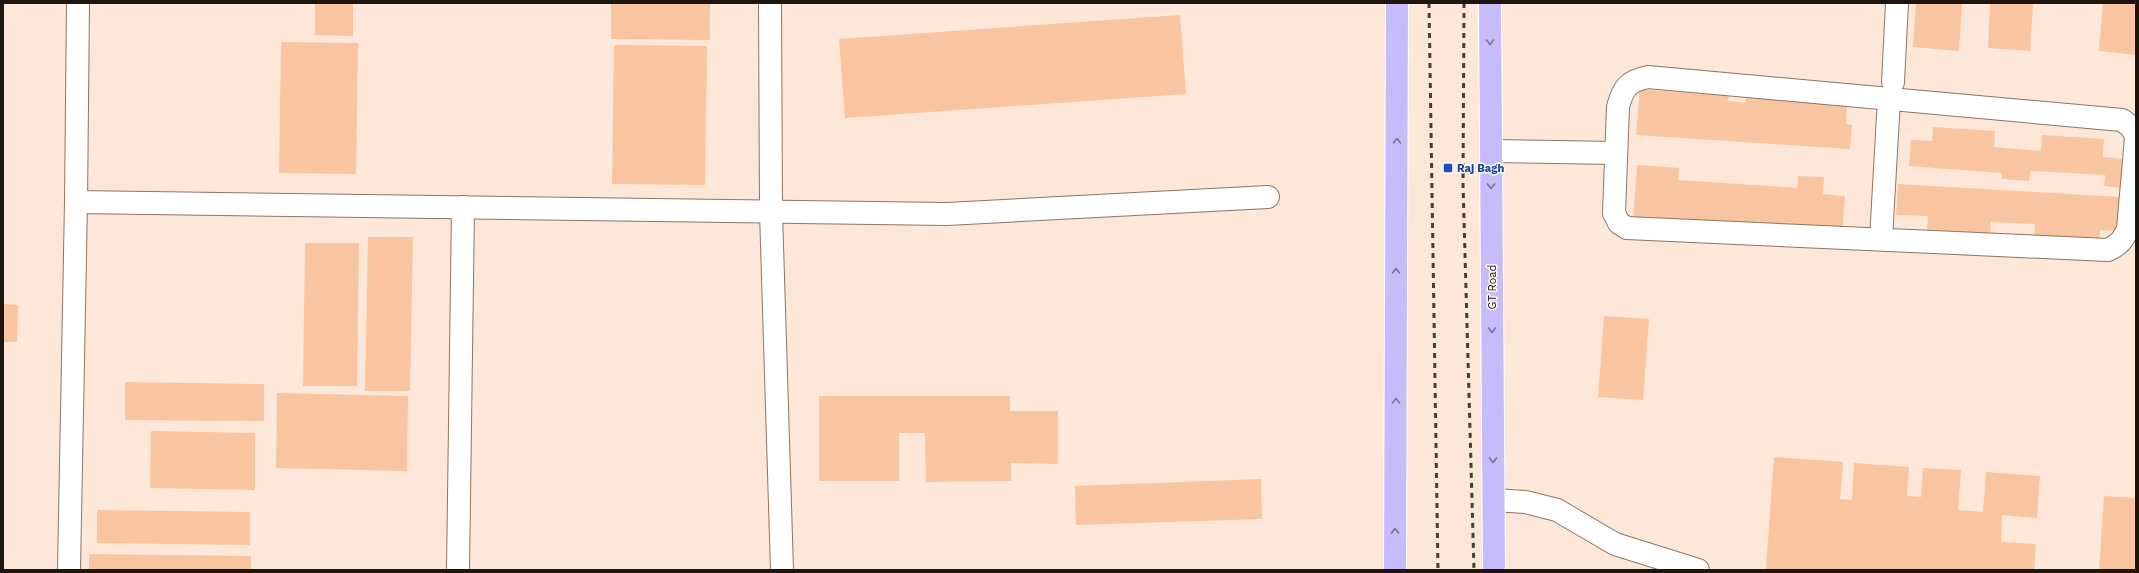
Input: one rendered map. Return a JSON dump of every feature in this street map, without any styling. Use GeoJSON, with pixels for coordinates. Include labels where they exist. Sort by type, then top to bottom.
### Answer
{"type":"FeatureCollection","features":[{"type":"Feature","properties":{"kind":"highway"},"geometry":{"type":"LineString","coordinates":[[1395,570],[1397,3]]}},
{"type":"Feature","properties":{"kind":"highway","name":"GT Road"},"geometry":{"type":"LineString","coordinates":[[1490,3],[1494,570]]}},
{"type":"Feature","properties":{"kind":"street"},"geometry":{"type":"LineString","coordinates":[[69,570],[78,3]]}},
{"type":"Feature","properties":{"kind":"street"},"geometry":{"type":"LineString","coordinates":[[770,3],[771,212],[782,570]]}},
{"type":"Feature","properties":{"kind":"street"},"geometry":{"type":"LineString","coordinates":[[1881,239],[1896,3]]}},
{"type":"Feature","properties":{"kind":"street"},"geometry":{"type":"LineString","coordinates":[[1648,77],[1891,91],[2122,120],[2131,127],[2136,137],[2128,229],[2124,239],[2108,250],[1627,228],[1619,223],[1614,213],[1618,107],[1622,91],[1636,79],[1648,77]]}},
{"type":"Feature","properties":{"kind":"street"},"geometry":{"type":"LineString","coordinates":[[1491,151],[1616,153]]}},
{"type":"Feature","properties":{"kind":"street"},"geometry":{"type":"LineString","coordinates":[[76,202],[463,206],[947,214],[1268,197]]}},
{"type":"Feature","properties":{"kind":"street"},"geometry":{"type":"LineString","coordinates":[[458,570],[463,206]]}},
{"type":"Feature","properties":{"kind":"street"},"geometry":{"type":"LineString","coordinates":[[1494,500],[1525,502],[1557,510],[1615,544],[1698,570]]}},
{"type":"Feature","properties":{"kind":"building"},"geometry":{"type":"Polygon","coordinates":[[[315,3],[353,3],[353,36],[315,35],[315,3]]]}},
{"type":"Feature","properties":{"kind":"building"},"geometry":{"type":"Polygon","coordinates":[[[611,3],[710,3],[710,40],[611,39],[611,3]]]}},
{"type":"Feature","properties":{"kind":"building"},"geometry":{"type":"Polygon","coordinates":[[[1916,3],[1962,3],[1959,51],[1913,47],[1916,3]]]}},
{"type":"Feature","properties":{"kind":"building"},"geometry":{"type":"Polygon","coordinates":[[[1990,3],[2033,3],[2030,51],[1988,48],[1990,3]]]}},
{"type":"Feature","properties":{"kind":"building"},"geometry":{"type":"Polygon","coordinates":[[[2103,3],[2136,3],[2136,55],[2099,51],[2103,3]]]}},
{"type":"Feature","properties":{"kind":"building"},"geometry":{"type":"Polygon","coordinates":[[[1180,15],[1186,94],[845,118],[839,39],[1180,15]]]}},
{"type":"Feature","properties":{"kind":"building"},"geometry":{"type":"Polygon","coordinates":[[[281,42],[358,43],[356,174],[279,173],[281,42]]]}},
{"type":"Feature","properties":{"kind":"building"},"geometry":{"type":"Polygon","coordinates":[[[614,45],[707,46],[705,185],[612,184],[614,45]]]}},
{"type":"Feature","properties":{"kind":"building"},"geometry":{"type":"Polygon","coordinates":[[[1640,89],[1729,96],[1728,101],[1746,103],[1746,97],[1847,104],[1846,124],[1852,125],[1850,149],[1636,135],[1640,89]]]}},
{"type":"Feature","properties":{"kind":"building"},"geometry":{"type":"Polygon","coordinates":[[[1933,127],[1995,131],[1994,147],[2041,151],[2042,135],[2104,139],[2103,157],[2125,159],[2123,188],[2104,186],[2105,175],[2030,171],[2029,181],[2002,179],[2002,173],[1909,166],[1911,140],[1932,141],[1933,127]]]}},
{"type":"Feature","properties":{"kind":"building"},"geometry":{"type":"Polygon","coordinates":[[[1637,165],[1679,168],[1678,180],[1797,188],[1798,176],[1824,177],[1823,194],[1845,196],[1842,235],[1633,222],[1637,165]]]}},
{"type":"Feature","properties":{"kind":"building"},"geometry":{"type":"Polygon","coordinates":[[[1898,184],[2120,197],[2118,231],[2100,230],[2099,241],[2034,238],[2035,224],[1991,222],[1990,235],[1927,231],[1928,216],[1896,215],[1898,184]]]}},
{"type":"Feature","properties":{"kind":"building"},"geometry":{"type":"Polygon","coordinates":[[[368,237],[413,237],[410,391],[365,391],[368,237]]]}},
{"type":"Feature","properties":{"kind":"building"},"geometry":{"type":"Polygon","coordinates":[[[305,243],[359,243],[357,386],[303,386],[305,243]]]}},
{"type":"Feature","properties":{"kind":"building"},"geometry":{"type":"Polygon","coordinates":[[[3,304],[18,305],[17,342],[3,342],[3,304]]]}},
{"type":"Feature","properties":{"kind":"building"},"geometry":{"type":"Polygon","coordinates":[[[1604,316],[1649,319],[1643,400],[1598,397],[1604,316]]]}},
{"type":"Feature","properties":{"kind":"building"},"geometry":{"type":"Polygon","coordinates":[[[125,382],[264,384],[264,421],[125,420],[125,382]]]}},
{"type":"Feature","properties":{"kind":"building"},"geometry":{"type":"Polygon","coordinates":[[[277,393],[408,396],[407,471],[276,468],[277,393]]]}},
{"type":"Feature","properties":{"kind":"building"},"geometry":{"type":"Polygon","coordinates":[[[819,396],[1010,396],[1010,411],[1058,411],[1058,464],[1011,463],[1011,481],[926,482],[925,433],[899,433],[899,481],[819,481],[819,396]]]}},
{"type":"Feature","properties":{"kind":"building"},"geometry":{"type":"Polygon","coordinates":[[[151,431],[255,433],[255,490],[150,488],[151,431]]]}},
{"type":"Feature","properties":{"kind":"building"},"geometry":{"type":"Polygon","coordinates":[[[1774,457],[1843,462],[1840,499],[1852,500],[1854,463],[1909,467],[1907,496],[1921,497],[1923,468],[1961,470],[1958,510],[1983,512],[1986,472],[2040,476],[2037,518],[2002,515],[2001,542],[2036,544],[2034,570],[1766,570],[1774,457]]]}},
{"type":"Feature","properties":{"kind":"building"},"geometry":{"type":"Polygon","coordinates":[[[1261,479],[1262,519],[1076,525],[1075,486],[1261,479]]]}},
{"type":"Feature","properties":{"kind":"building"},"geometry":{"type":"Polygon","coordinates":[[[2104,496],[2136,498],[2136,570],[2099,570],[2104,496]]]}},
{"type":"Feature","properties":{"kind":"building"},"geometry":{"type":"Polygon","coordinates":[[[97,510],[250,512],[250,545],[97,543],[97,510]]]}},
{"type":"Feature","properties":{"kind":"building"},"geometry":{"type":"Polygon","coordinates":[[[89,554],[251,556],[251,570],[89,570],[89,554]]]}},
{"type":"Feature","properties":{"kind":"railway"},"geometry":{"type":"LineString","coordinates":[[1429,3],[1438,570]]}},
{"type":"Feature","properties":{"kind":"railway"},"geometry":{"type":"LineString","coordinates":[[1464,3],[1463,184],[1474,570]]}},
{"type":"Feature","properties":{"kind":"place","name":"Raj Bagh"},"geometry":{"type":"Point","coordinates":[1448,168]}}]}
